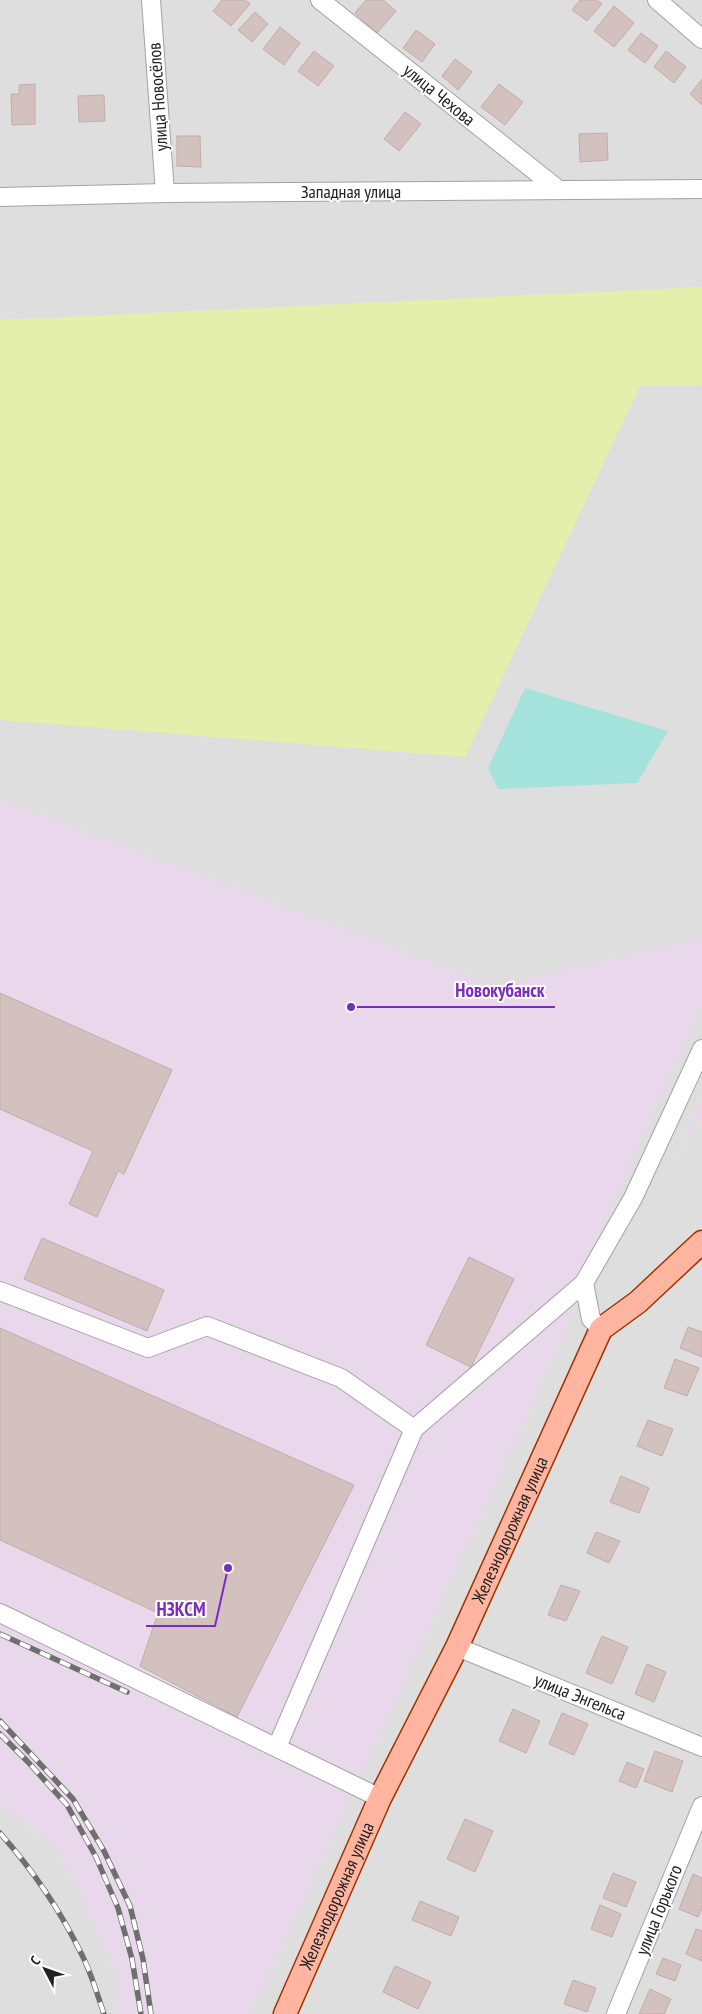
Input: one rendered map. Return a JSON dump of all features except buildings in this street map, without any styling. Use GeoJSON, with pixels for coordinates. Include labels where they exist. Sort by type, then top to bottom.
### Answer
{"type":"FeatureCollection","features":[{"type":"Feature","properties":{"kind":"main road"},"geometry":{"type":"LineString","coordinates":[[601,1329],[638,1302],[702,1242]]}},
{"type":"Feature","properties":{"kind":"main road","name":"Железнодорожная улица"},"geometry":{"type":"LineString","coordinates":[[285,2014],[380,1798],[457,1647],[601,1329]]}},
{"type":"Feature","properties":{"kind":"street","name":"улица Новосёлов"},"geometry":{"type":"LineString","coordinates":[[151,0],[165,193]]}},
{"type":"Feature","properties":{"kind":"street","name":"улица Чехова"},"geometry":{"type":"LineString","coordinates":[[320,0],[559,190]]}},
{"type":"Feature","properties":{"kind":"street"},"geometry":{"type":"LineString","coordinates":[[657,0],[702,39]]}},
{"type":"Feature","properties":{"kind":"street","name":"Западная улица"},"geometry":{"type":"LineString","coordinates":[[0,197],[165,193],[702,189]]}},
{"type":"Feature","properties":{"kind":"street"},"geometry":{"type":"LineString","coordinates":[[276,1747],[414,1429],[584,1283],[633,1198],[702,1049]]}},
{"type":"Feature","properties":{"kind":"street"},"geometry":{"type":"LineString","coordinates":[[584,1283],[591,1319],[601,1329]]}},
{"type":"Feature","properties":{"kind":"street"},"geometry":{"type":"LineString","coordinates":[[0,1290],[148,1348],[207,1326],[341,1378],[414,1429]]}},
{"type":"Feature","properties":{"kind":"street"},"geometry":{"type":"LineString","coordinates":[[0,1613],[380,1798]]}},
{"type":"Feature","properties":{"kind":"street","name":"улица Энгельса"},"geometry":{"type":"LineString","coordinates":[[457,1647],[702,1747]]}},
{"type":"Feature","properties":{"kind":"street","name":"улица Горького"},"geometry":{"type":"LineString","coordinates":[[616,2014],[702,1806]]}},
{"type":"Feature","properties":{"kind":"shaded area"},"geometry":{"type":"Polygon","coordinates":[[[0,0],[702,0],[702,2014],[0,2014],[0,0]]]}},
{"type":"Feature","properties":{"kind":"shaded area"},"geometry":{"type":"Polygon","coordinates":[[[0,799],[496,986],[702,938],[702,1004],[582,1269],[566,1331],[250,2014],[120,2014],[117,1975],[58,1848],[0,1804],[0,799]]]}},
{"type":"Feature","properties":{"kind":"shaded area"},"geometry":{"type":"Polygon","coordinates":[[[702,1100],[702,1115],[675,1159],[702,1100]]]}},
{"type":"Feature","properties":{"kind":"green space"},"geometry":{"type":"Polygon","coordinates":[[[702,287],[702,385],[640,386],[465,757],[0,720],[0,320],[702,287]]]}},
{"type":"Feature","properties":{"kind":"water"},"geometry":{"type":"Polygon","coordinates":[[[525,688],[668,731],[637,783],[498,789],[488,768],[525,688]]]}},
{"type":"Feature","properties":{"kind":"railway"},"geometry":{"type":"LineString","coordinates":[[0,1634],[127,1692]]}},
{"type":"Feature","properties":{"kind":"railway"},"geometry":{"type":"LineString","coordinates":[[0,1721],[73,1799],[104,1851],[130,1906],[143,1959],[151,2014]]}},
{"type":"Feature","properties":{"kind":"railway"},"geometry":{"type":"LineString","coordinates":[[0,1734],[67,1805],[96,1857],[118,1908],[132,1959],[141,2014]]}},
{"type":"Feature","properties":{"kind":"railway"},"geometry":{"type":"LineString","coordinates":[[0,1833],[34,1875],[64,1921],[88,1968],[104,2014]]}},
{"type":"Feature","properties":{"kind":"place","name":"Новокубанск"},"geometry":{"type":"Point","coordinates":[351,1007]}},
{"type":"Feature","properties":{"kind":"place","name":"НЗКСМ"},"geometry":{"type":"Point","coordinates":[228,1568]}}]}
